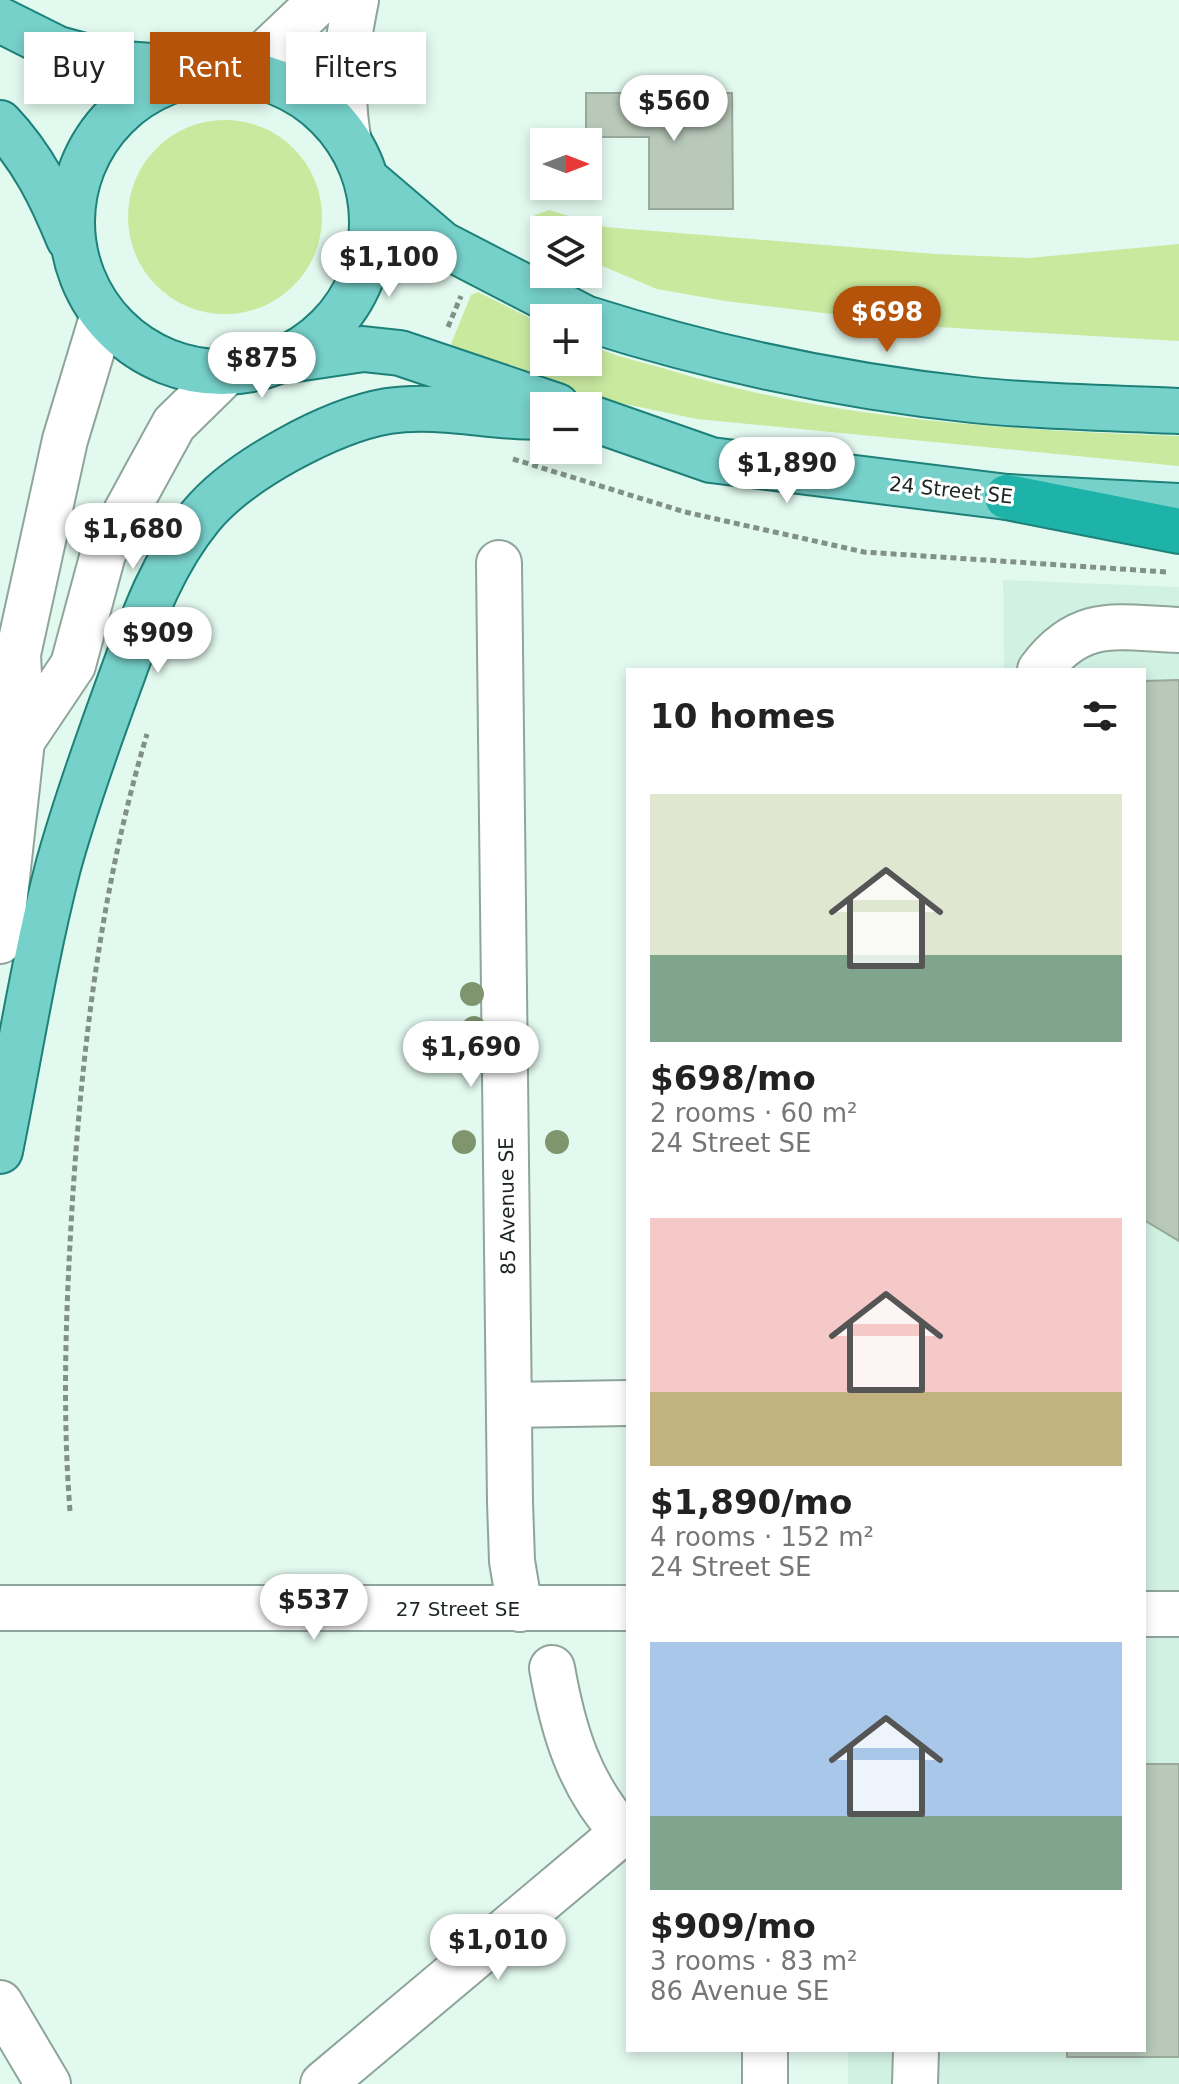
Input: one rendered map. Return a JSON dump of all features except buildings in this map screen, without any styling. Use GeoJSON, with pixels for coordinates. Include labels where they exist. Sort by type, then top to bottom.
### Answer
{"type":"FeatureCollection","features":[{"type":"Feature","properties":{"kind":"highway"},"geometry":{"type":"LineString","coordinates":[[1007,497],[1179,531]]}},
{"type":"Feature","properties":{"kind":"main road"},"geometry":{"type":"LineString","coordinates":[[0,20],[58,49],[110,63],[150,66]]}},
{"type":"Feature","properties":{"kind":"main road"},"geometry":{"type":"LineString","coordinates":[[270,81],[300,94],[327,114],[358,161],[442,244],[558,304]]}},
{"type":"Feature","properties":{"kind":"main road"},"geometry":{"type":"LineString","coordinates":[[75,256],[71,226],[78,179],[93,145],[106,126],[150,91]]}},
{"type":"Feature","properties":{"kind":"main road"},"geometry":{"type":"LineString","coordinates":[[0,123],[33,162],[49,190],[94,302],[135,346],[159,359],[191,370],[226,373],[283,360],[363,349],[400,353],[530,397]]}},
{"type":"Feature","properties":{"kind":"main road"},"geometry":{"type":"LineString","coordinates":[[283,360],[324,333],[354,295],[371,240],[372,210],[358,161]]}},
{"type":"Feature","properties":{"kind":"main road"},"geometry":{"type":"LineString","coordinates":[[602,323],[730,361],[849,383],[975,400],[1179,411]]}},
{"type":"Feature","properties":{"kind":"main road"},"geometry":{"type":"LineString","coordinates":[[0,1151],[58,868],[151,596],[173,556],[202,515],[241,478],[293,447],[386,411],[421,408],[500,418],[530,417]]}},
{"type":"Feature","properties":{"kind":"main road","name":"24 Street SE"},"geometry":{"type":"LineString","coordinates":[[602,422],[711,460],[1007,497],[1179,506]]}},
{"type":"Feature","properties":{"kind":"street"},"geometry":{"type":"LineString","coordinates":[[270,41],[321,0]]}},
{"type":"Feature","properties":{"kind":"street"},"geometry":{"type":"LineString","coordinates":[[356,0],[343,69],[342,108],[358,161]]}},
{"type":"Feature","properties":{"kind":"street"},"geometry":{"type":"LineString","coordinates":[[0,941],[22,741],[18,654],[65,440],[103,314]]}},
{"type":"Feature","properties":{"kind":"street"},"geometry":{"type":"LineString","coordinates":[[22,741],[73,665],[103,554],[174,424],[226,373]]}},
{"type":"Feature","properties":{"kind":"street","name":"85 Avenue SE"},"geometry":{"type":"LineString","coordinates":[[499,563],[512,1561],[520,1609]]}},
{"type":"Feature","properties":{"kind":"street"},"geometry":{"type":"LineString","coordinates":[[1042,668],[1057,648],[1093,628],[1179,630]]}},
{"type":"Feature","properties":{"kind":"street"},"geometry":{"type":"LineString","coordinates":[[509,1405],[626,1403]]}},
{"type":"Feature","properties":{"kind":"street","name":"27 Street SE"},"geometry":{"type":"LineString","coordinates":[[0,1608],[626,1608]]}},
{"type":"Feature","properties":{"kind":"street"},"geometry":{"type":"LineString","coordinates":[[1146,1614],[1179,1614]]}},
{"type":"Feature","properties":{"kind":"street"},"geometry":{"type":"LineString","coordinates":[[323,2084],[626,1830],[603,1811],[577,1766],[562,1725],[552,1668]]}},
{"type":"Feature","properties":{"kind":"street"},"geometry":{"type":"LineString","coordinates":[[0,2003],[48,2084]]}},
{"type":"Feature","properties":{"kind":"street"},"geometry":{"type":"LineString","coordinates":[[765,2052],[765,2084]]}},
{"type":"Feature","properties":{"kind":"street"},"geometry":{"type":"LineString","coordinates":[[915,2084],[916,2052]]}},
{"type":"Feature","properties":{"kind":"path"},"geometry":{"type":"LineString","coordinates":[[445,333],[466,284]]}},
{"type":"Feature","properties":{"kind":"path"},"geometry":{"type":"LineString","coordinates":[[511,458],[685,512],[864,552],[1179,573]]}},
{"type":"Feature","properties":{"kind":"path"},"geometry":{"type":"LineString","coordinates":[[70,1511],[63,1370],[77,1128],[106,903],[129,797],[150,722]]}},
{"type":"Feature","properties":{"kind":"shaded area"},"geometry":{"type":"Polygon","coordinates":[[[1003,580],[1179,587],[1179,2084],[848,2084],[848,2052],[1146,2052],[1146,668],[1004,668],[1003,580]]]}},
{"type":"Feature","properties":{"kind":"green space"},"geometry":{"type":"Polygon","coordinates":[[[225,120],[262,128],[293,149],[314,180],[322,217],[314,254],[293,285],[262,306],[225,314],[188,306],[157,285],[136,254],[128,217],[136,180],[157,149],[188,128],[225,120]]]}},
{"type":"Feature","properties":{"kind":"green space"},"geometry":{"type":"Polygon","coordinates":[[[549,210],[569,216],[535,216],[549,210]]]}},
{"type":"Feature","properties":{"kind":"green space"},"geometry":{"type":"Polygon","coordinates":[[[602,226],[935,254],[1029,258],[1179,244],[1179,341],[938,327],[725,301],[657,289],[602,266],[602,226]]]}},
{"type":"Feature","properties":{"kind":"green space"},"geometry":{"type":"Polygon","coordinates":[[[478,292],[530,318],[530,376],[453,350],[451,344],[471,295],[478,292]]]}},
{"type":"Feature","properties":{"kind":"green space"},"geometry":{"type":"Polygon","coordinates":[[[602,350],[731,387],[857,411],[986,426],[1179,436],[1179,466],[697,419],[602,399],[602,392],[578,392],[530,376],[602,376],[602,350]]]}}]}
